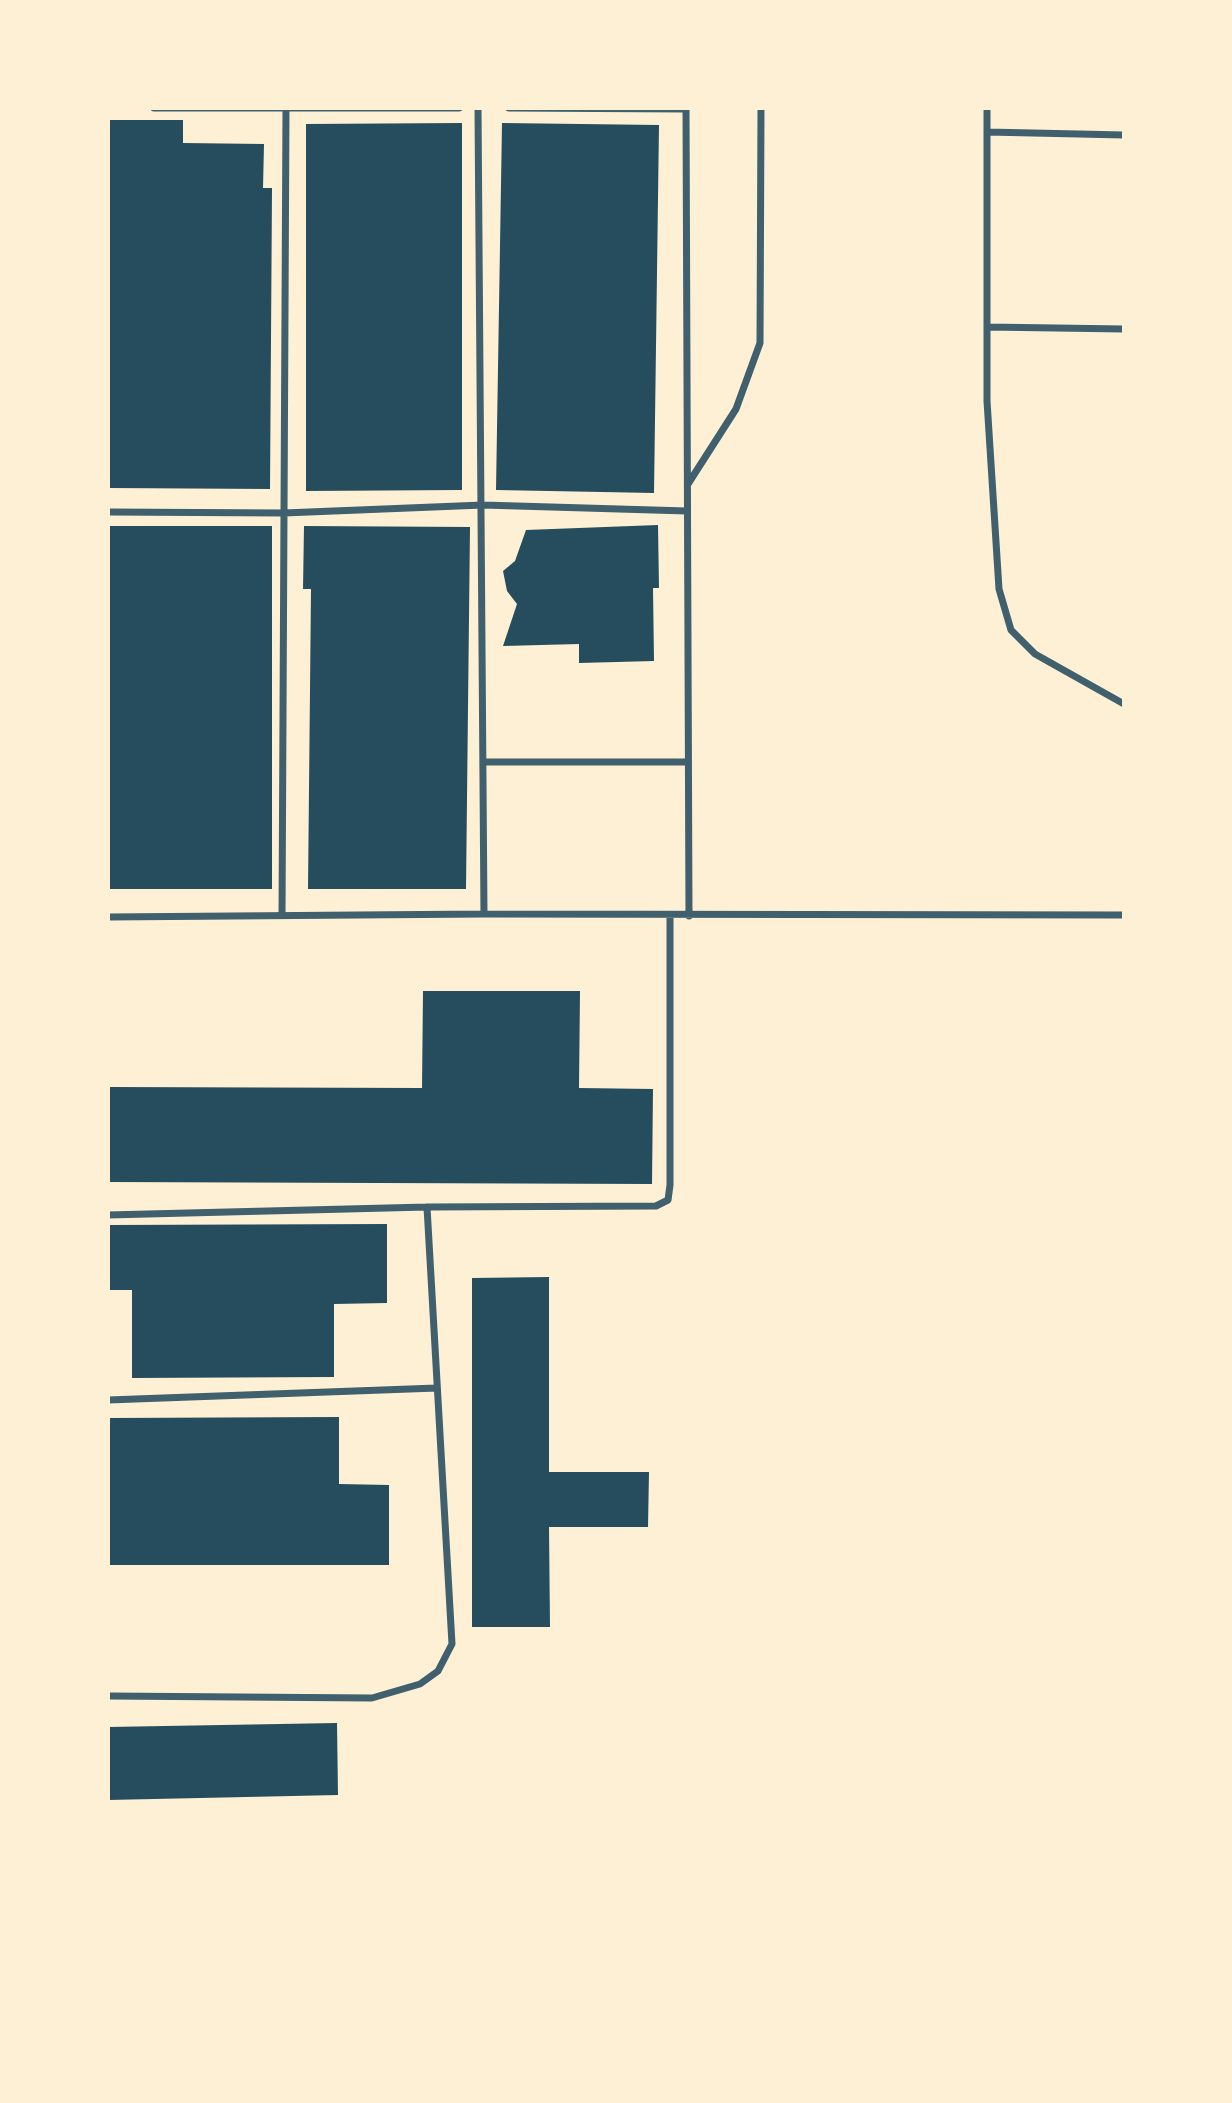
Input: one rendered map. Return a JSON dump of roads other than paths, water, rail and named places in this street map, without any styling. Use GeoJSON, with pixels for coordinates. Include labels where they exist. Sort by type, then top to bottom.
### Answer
{"type":"FeatureCollection","features":[{"type":"Feature","properties":{"kind":"street"},"geometry":{"type":"LineString","coordinates":[[154,108],[458,108]]}},
{"type":"Feature","properties":{"kind":"street"},"geometry":{"type":"LineString","coordinates":[[478,108],[484,914]]}},
{"type":"Feature","properties":{"kind":"street"},"geometry":{"type":"LineString","coordinates":[[509,108],[687,109],[689,916]]}},
{"type":"Feature","properties":{"kind":"street"},"geometry":{"type":"LineString","coordinates":[[688,484],[736,409],[760,343],[761,108]]}},
{"type":"Feature","properties":{"kind":"street"},"geometry":{"type":"LineString","coordinates":[[987,108],[987,401],[999,589],[1011,630],[1035,654],[1124,704]]}},
{"type":"Feature","properties":{"kind":"street"},"geometry":{"type":"LineString","coordinates":[[282,915],[286,109]]}},
{"type":"Feature","properties":{"kind":"street"},"geometry":{"type":"LineString","coordinates":[[987,132],[1124,135]]}},
{"type":"Feature","properties":{"kind":"street"},"geometry":{"type":"LineString","coordinates":[[987,327],[1124,329]]}},
{"type":"Feature","properties":{"kind":"street"},"geometry":{"type":"LineString","coordinates":[[108,512],[284,513],[482,505],[687,511]]}},
{"type":"Feature","properties":{"kind":"street"},"geometry":{"type":"LineString","coordinates":[[483,762],[688,762]]}},
{"type":"Feature","properties":{"kind":"street"},"geometry":{"type":"LineString","coordinates":[[108,917],[484,914],[1124,915]]}},
{"type":"Feature","properties":{"kind":"street"},"geometry":{"type":"LineString","coordinates":[[108,1215],[427,1207],[656,1206],[668,1200],[670,916]]}},
{"type":"Feature","properties":{"kind":"street"},"geometry":{"type":"LineString","coordinates":[[108,1696],[372,1698],[420,1684],[438,1671],[452,1644],[427,1207]]}},
{"type":"Feature","properties":{"kind":"street"},"geometry":{"type":"LineString","coordinates":[[108,1400],[437,1388]]}}]}
